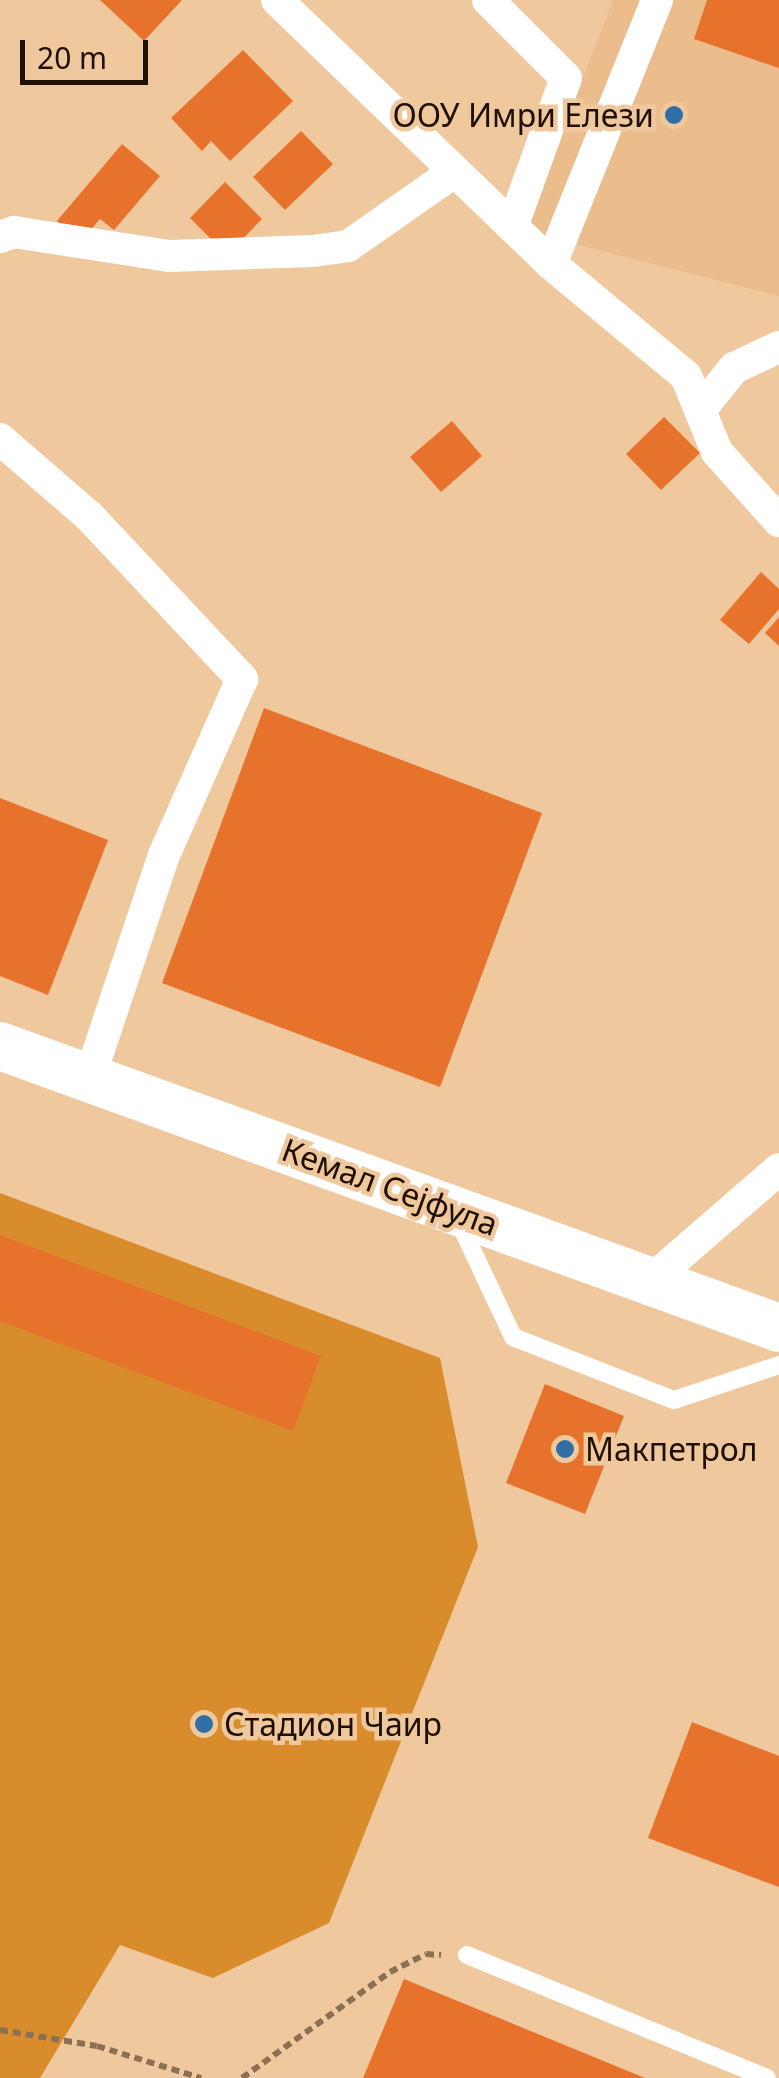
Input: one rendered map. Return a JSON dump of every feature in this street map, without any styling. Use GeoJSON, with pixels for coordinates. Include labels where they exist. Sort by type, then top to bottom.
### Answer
{"type":"FeatureCollection","features":[{"type":"Feature","properties":{"kind":"street"},"geometry":{"type":"LineString","coordinates":[[277,0],[550,264],[686,376],[716,452],[779,521]]}},
{"type":"Feature","properties":{"kind":"street"},"geometry":{"type":"LineString","coordinates":[[488,0],[566,78],[512,227]]}},
{"type":"Feature","properties":{"kind":"street"},"geometry":{"type":"LineString","coordinates":[[550,264],[657,0]]}},
{"type":"Feature","properties":{"kind":"street"},"geometry":{"type":"LineString","coordinates":[[0,237],[14,232],[169,256],[313,251],[348,246],[454,172]]}},
{"type":"Feature","properties":{"kind":"street"},"geometry":{"type":"LineString","coordinates":[[701,409],[734,368],[779,347]]}},
{"type":"Feature","properties":{"kind":"street"},"geometry":{"type":"LineString","coordinates":[[0,439],[89,516],[242,679],[164,856],[90,1079]]}},
{"type":"Feature","properties":{"kind":"street","name":"Кемал Сејфула"},"geometry":{"type":"LineString","coordinates":[[0,1046],[779,1328]]}},
{"type":"Feature","properties":{"kind":"street"},"geometry":{"type":"LineString","coordinates":[[652,1280],[779,1168]]}},
{"type":"Feature","properties":{"kind":"lane"},"geometry":{"type":"LineString","coordinates":[[454,1210],[513,1337],[674,1400],[779,1365]]}},
{"type":"Feature","properties":{"kind":"lane"},"geometry":{"type":"LineString","coordinates":[[467,1955],[767,2078]]}},
{"type":"Feature","properties":{"kind":"path"},"geometry":{"type":"LineString","coordinates":[[242,2078],[390,1972],[426,1954],[467,1955]]}},
{"type":"Feature","properties":{"kind":"path"},"geometry":{"type":"LineString","coordinates":[[0,2030],[97,2046],[201,2078]]}},
{"type":"Feature","properties":{"kind":"shaded area","name":"ООУ Имри Елези"},"geometry":{"type":"Polygon","coordinates":[[[613,0],[779,0],[779,296],[524,231],[613,0]]]}},
{"type":"Feature","properties":{"kind":"shaded area","name":"Стадион Чаир"},"geometry":{"type":"Polygon","coordinates":[[[0,1193],[440,1358],[478,1547],[329,1923],[213,1978],[120,1945],[40,2078],[0,2078],[0,1193]]]}},
{"type":"Feature","properties":{"kind":"building"},"geometry":{"type":"Polygon","coordinates":[[[100,0],[182,0],[144,41],[100,0]]]}},
{"type":"Feature","properties":{"kind":"building"},"geometry":{"type":"Polygon","coordinates":[[[707,0],[779,0],[779,68],[694,39],[707,0]]]}},
{"type":"Feature","properties":{"kind":"building"},"geometry":{"type":"Polygon","coordinates":[[[243,50],[293,101],[230,161],[211,141],[202,151],[171,118],[243,50]]]}},
{"type":"Feature","properties":{"kind":"building"},"geometry":{"type":"Polygon","coordinates":[[[301,131],[333,164],[285,210],[253,177],[301,131]]]}},
{"type":"Feature","properties":{"kind":"building"},"geometry":{"type":"Polygon","coordinates":[[[122,144],[160,176],[114,230],[100,219],[81,241],[57,221],[122,144]]]}},
{"type":"Feature","properties":{"kind":"building"},"geometry":{"type":"Polygon","coordinates":[[[225,182],[262,219],[227,255],[190,218],[225,182]]]}},
{"type":"Feature","properties":{"kind":"building"},"geometry":{"type":"Polygon","coordinates":[[[664,417],[700,453],[661,490],[626,454],[664,417]]]}},
{"type":"Feature","properties":{"kind":"building"},"geometry":{"type":"Polygon","coordinates":[[[452,421],[482,456],[441,492],[410,457],[452,421]]]}},
{"type":"Feature","properties":{"kind":"building"},"geometry":{"type":"Polygon","coordinates":[[[761,572],[779,589],[779,609],[749,644],[720,620],[761,572]]]}},
{"type":"Feature","properties":{"kind":"building"},"geometry":{"type":"Polygon","coordinates":[[[779,617],[779,646],[765,633],[779,617]]]}},
{"type":"Feature","properties":{"kind":"building"},"geometry":{"type":"Polygon","coordinates":[[[264,708],[542,813],[440,1087],[162,983],[264,708]]]}},
{"type":"Feature","properties":{"kind":"building"},"geometry":{"type":"Polygon","coordinates":[[[0,798],[108,840],[48,995],[0,976],[0,798]]]}},
{"type":"Feature","properties":{"kind":"building"},"geometry":{"type":"Polygon","coordinates":[[[0,1235],[321,1356],[293,1431],[0,1321],[0,1235]]]}},
{"type":"Feature","properties":{"kind":"building","name":"Макпетрол"},"geometry":{"type":"Polygon","coordinates":[[[545,1384],[624,1416],[585,1514],[506,1483],[545,1384]]]}},
{"type":"Feature","properties":{"kind":"building"},"geometry":{"type":"Polygon","coordinates":[[[692,1722],[779,1756],[779,1887],[648,1838],[692,1722]]]}},
{"type":"Feature","properties":{"kind":"building"},"geometry":{"type":"Polygon","coordinates":[[[404,1979],[645,2078],[363,2078],[404,1979]]]}},
{"type":"Feature","properties":{"kind":"place","name":"ООУ Имри Елези"},"geometry":{"type":"Point","coordinates":[674,115]}},
{"type":"Feature","properties":{"kind":"place","name":"Макпетрол"},"geometry":{"type":"Point","coordinates":[565,1449]}},
{"type":"Feature","properties":{"kind":"place","name":"Стадион Чаир"},"geometry":{"type":"Point","coordinates":[204,1724]}}]}
